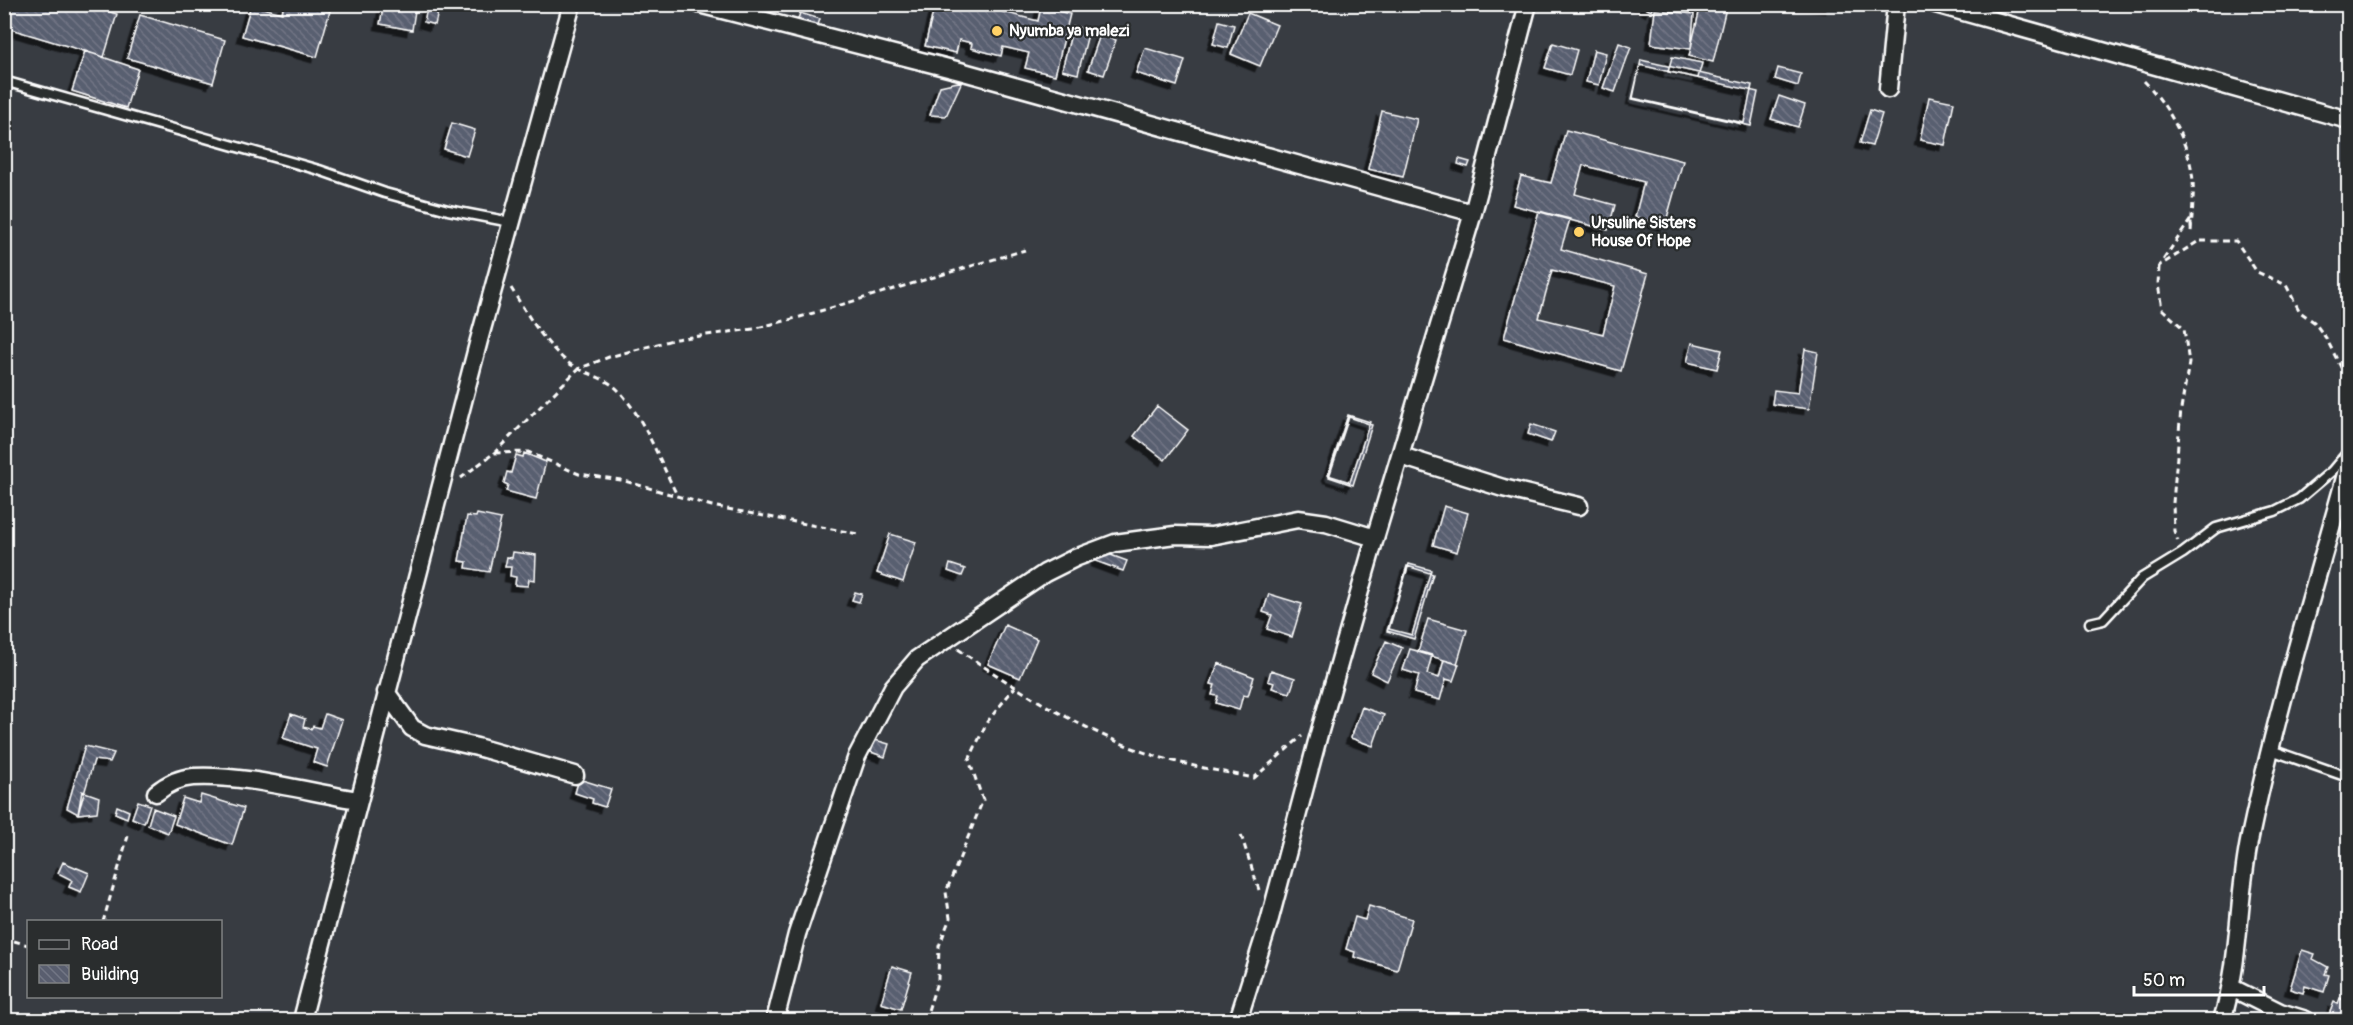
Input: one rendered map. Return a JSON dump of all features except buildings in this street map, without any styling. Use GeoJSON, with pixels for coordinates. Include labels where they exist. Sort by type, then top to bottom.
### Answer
{"type":"FeatureCollection","features":[{"type":"Feature","properties":{"kind":"street"},"geometry":{"type":"LineString","coordinates":[[302,1020],[439,492],[572,4]]}},
{"type":"Feature","properties":{"kind":"street"},"geometry":{"type":"LineString","coordinates":[[699,4],[960,71],[1473,213]]}},
{"type":"Feature","properties":{"kind":"street"},"geometry":{"type":"LineString","coordinates":[[1238,1020],[1269,922],[1318,734],[1375,538],[1473,213],[1528,4]]}},
{"type":"Feature","properties":{"kind":"street"},"geometry":{"type":"LineString","coordinates":[[1888,89],[1896,4]]}},
{"type":"Feature","properties":{"kind":"street"},"geometry":{"type":"LineString","coordinates":[[1935,4],[2349,120]]}},
{"type":"Feature","properties":{"kind":"street"},"geometry":{"type":"LineString","coordinates":[[1401,456],[1503,488],[1579,506]]}},
{"type":"Feature","properties":{"kind":"street"},"geometry":{"type":"LineString","coordinates":[[2222,1020],[2232,988],[2250,839],[2271,750],[2349,467]]}},
{"type":"Feature","properties":{"kind":"street"},"geometry":{"type":"LineString","coordinates":[[775,1020],[796,934],[857,756],[894,687],[917,658],[1045,573],[1075,558],[1115,543],[1175,535],[1211,536],[1298,519],[1326,523],[1375,538]]}},
{"type":"Feature","properties":{"kind":"street"},"geometry":{"type":"LineString","coordinates":[[386,692],[412,728],[425,735],[477,747],[575,775]]}},
{"type":"Feature","properties":{"kind":"street"},"geometry":{"type":"LineString","coordinates":[[156,793],[170,783],[192,777],[238,779],[358,800]]}},
{"type":"Feature","properties":{"kind":"street"},"geometry":{"type":"LineString","coordinates":[[2232,988],[2280,1012],[2306,1020]]}},
{"type":"Feature","properties":{"kind":"lane"},"geometry":{"type":"LineString","coordinates":[[4,81],[319,170],[385,193],[448,210],[512,222]]}},
{"type":"Feature","properties":{"kind":"lane"},"geometry":{"type":"LineString","coordinates":[[2090,623],[2103,620],[2142,578],[2183,554],[2216,528],[2275,511],[2299,499],[2332,471],[2349,452]]}},
{"type":"Feature","properties":{"kind":"lane"},"geometry":{"type":"LineString","coordinates":[[2271,750],[2349,777]]}},
{"type":"Feature","properties":{"kind":"path"},"geometry":{"type":"LineString","coordinates":[[2137,75],[2146,82],[2172,119],[2182,140],[2193,180],[2191,232],[2191,219],[2159,266],[2158,284],[2162,309],[2184,329],[2190,363],[2181,409],[2173,510],[2174,531],[2183,554]]}},
{"type":"Feature","properties":{"kind":"path"},"geometry":{"type":"LineString","coordinates":[[2159,266],[2199,241],[2236,241],[2257,272],[2286,285],[2300,312],[2314,322],[2326,338],[2349,381]]}},
{"type":"Feature","properties":{"kind":"path"},"geometry":{"type":"LineString","coordinates":[[439,492],[494,453],[578,369],[646,346],[753,329],[800,317],[1024,250]]}},
{"type":"Feature","properties":{"kind":"path"},"geometry":{"type":"LineString","coordinates":[[502,258],[510,288],[556,351],[578,369],[608,383],[628,403],[664,463],[678,497]]}},
{"type":"Feature","properties":{"kind":"path"},"geometry":{"type":"LineString","coordinates":[[494,453],[535,453],[579,474],[621,480],[678,497],[858,534]]}},
{"type":"Feature","properties":{"kind":"path"},"geometry":{"type":"LineString","coordinates":[[944,639],[1015,687],[1070,718],[1139,751],[1254,778],[1298,737],[1318,734]]}},
{"type":"Feature","properties":{"kind":"path"},"geometry":{"type":"LineString","coordinates":[[925,1020],[938,979],[939,946],[950,918],[946,892],[984,800],[969,760],[987,722],[1015,687]]}},
{"type":"Feature","properties":{"kind":"path"},"geometry":{"type":"LineString","coordinates":[[1241,835],[1269,922]]}},
{"type":"Feature","properties":{"kind":"path"},"geometry":{"type":"LineString","coordinates":[[103,920],[128,836]]}},
{"type":"Feature","properties":{"kind":"path"},"geometry":{"type":"LineString","coordinates":[[4,938],[27,945]]}},
{"type":"Feature","properties":{"kind":"place","name":"Nyumba ya malezi"},"geometry":{"type":"Point","coordinates":[997,31]}},
{"type":"Feature","properties":{"kind":"place","name":"Ursuline Sisters House Of Hope"},"geometry":{"type":"Point","coordinates":[1579,232]}}]}
